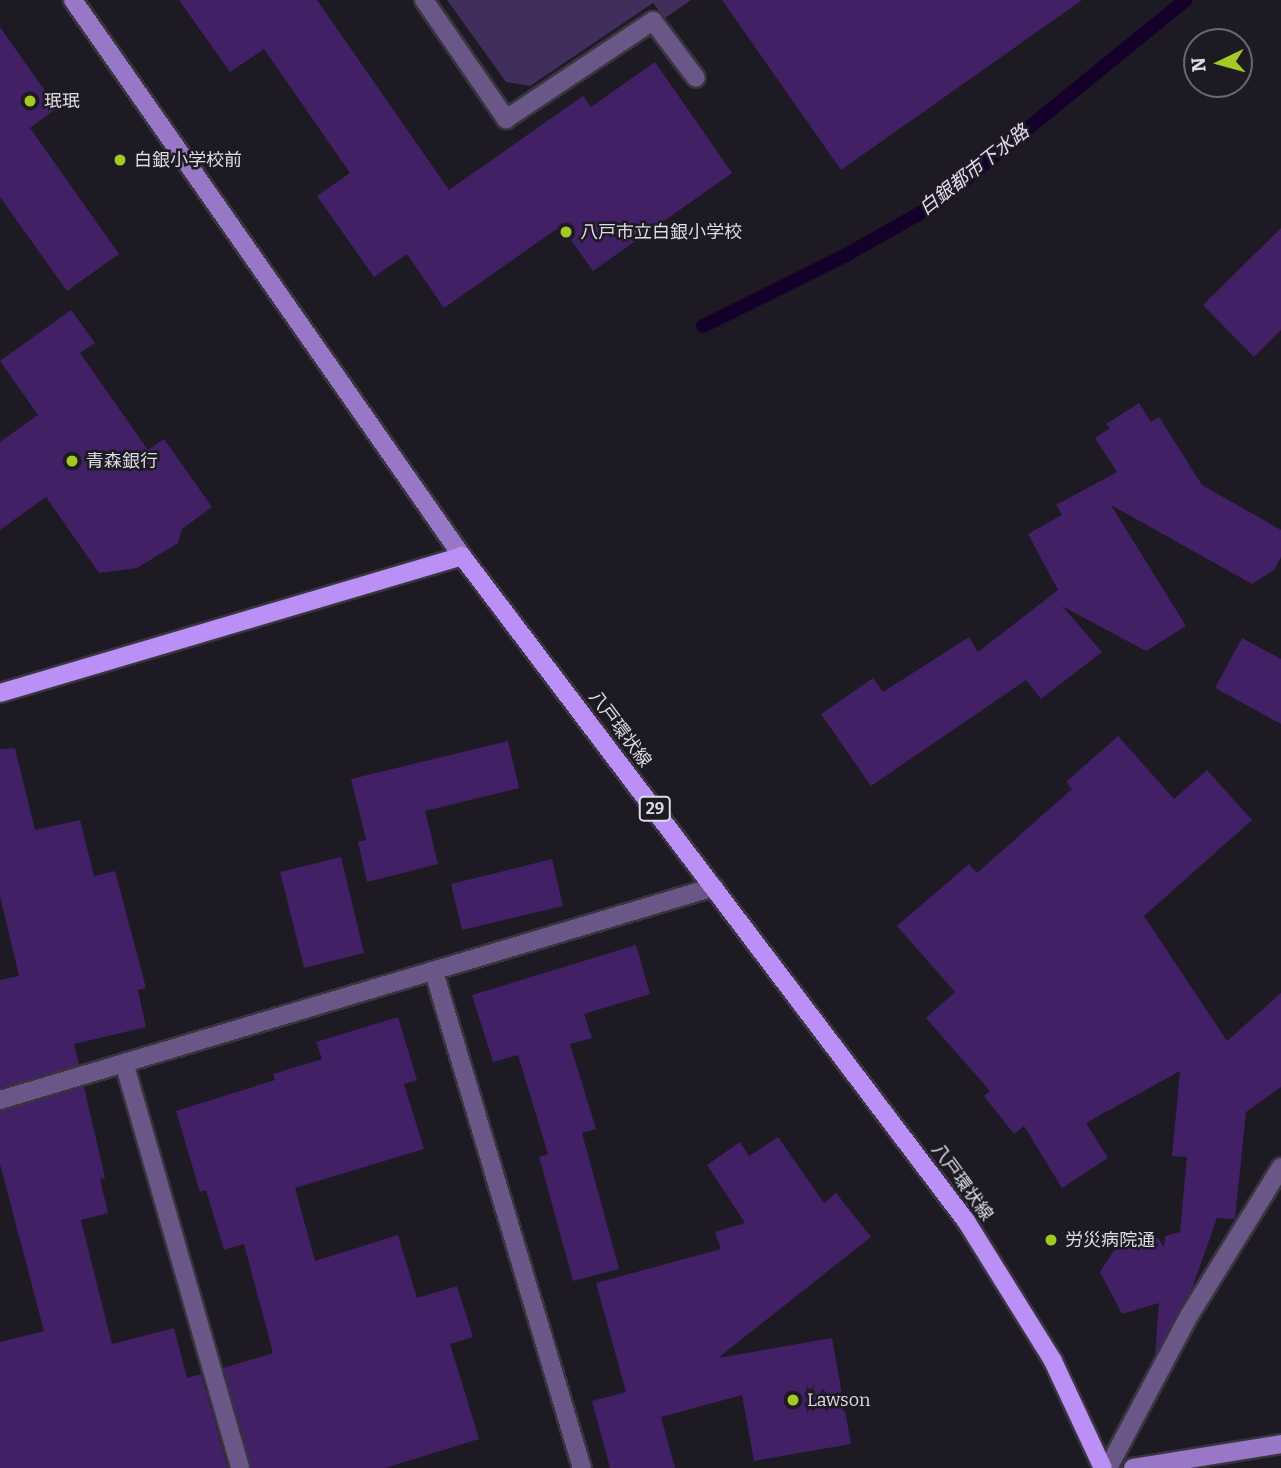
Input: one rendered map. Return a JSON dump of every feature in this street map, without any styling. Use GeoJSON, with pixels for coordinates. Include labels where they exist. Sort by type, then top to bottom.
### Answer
{"type":"FeatureCollection","features":[{"type":"Feature","properties":{"kind":"main road"},"geometry":{"type":"LineString","coordinates":[[0,694],[462,556]]}},
{"type":"Feature","properties":{"kind":"main road","name":"八戸環状線"},"geometry":{"type":"LineString","coordinates":[[462,556],[966,1221],[1053,1361],[1106,1468]]}},
{"type":"Feature","properties":{"kind":"street"},"geometry":{"type":"LineString","coordinates":[[74,0],[462,556]]}},
{"type":"Feature","properties":{"kind":"street"},"geometry":{"type":"LineString","coordinates":[[424,0],[506,119],[653,21],[695,78]]}},
{"type":"Feature","properties":{"kind":"street"},"geometry":{"type":"LineString","coordinates":[[0,1100],[125,1066],[714,887]]}},
{"type":"Feature","properties":{"kind":"street"},"geometry":{"type":"LineString","coordinates":[[435,972],[582,1468]]}},
{"type":"Feature","properties":{"kind":"street"},"geometry":{"type":"LineString","coordinates":[[125,1066],[240,1468]]}},
{"type":"Feature","properties":{"kind":"street"},"geometry":{"type":"LineString","coordinates":[[1106,1468],[1190,1314],[1281,1167]]}},
{"type":"Feature","properties":{"kind":"street"},"geometry":{"type":"LineString","coordinates":[[1133,1468],[1281,1444]]}},
{"type":"Feature","properties":{"kind":"shaded area"},"geometry":{"type":"Polygon","coordinates":[[[447,0],[691,0],[665,18],[653,3],[530,86],[506,82],[447,0]]]}},
{"type":"Feature","properties":{"kind":"building"},"geometry":{"type":"Polygon","coordinates":[[[179,0],[317,0],[449,190],[583,96],[591,107],[655,62],[732,173],[593,271],[561,226],[444,308],[407,254],[374,277],[317,196],[350,173],[264,49],[230,72],[179,0]]]}},
{"type":"Feature","properties":{"kind":"building"},"geometry":{"type":"Polygon","coordinates":[[[722,0],[1082,0],[841,170],[722,0]]]}},
{"type":"Feature","properties":{"kind":"building"},"geometry":{"type":"Polygon","coordinates":[[[0,27],[57,108],[30,128],[119,254],[67,291],[0,197],[0,27]]]}},
{"type":"Feature","properties":{"kind":"building"},"geometry":{"type":"Polygon","coordinates":[[[1281,228],[1281,330],[1254,357],[1203,305],[1281,228]]]}},
{"type":"Feature","properties":{"kind":"building","name":"青森銀行"},"geometry":{"type":"Polygon","coordinates":[[[71,310],[95,343],[80,353],[148,450],[164,439],[212,507],[182,529],[178,543],[137,568],[99,573],[46,497],[0,530],[0,442],[38,415],[0,361],[71,310]]]}},
{"type":"Feature","properties":{"kind":"building"},"geometry":{"type":"Polygon","coordinates":[[[1139,403],[1151,422],[1159,417],[1202,485],[1281,530],[1281,557],[1274,570],[1252,584],[1111,505],[1186,626],[1146,651],[1062,606],[1102,652],[1041,699],[1026,680],[871,786],[821,714],[873,678],[883,692],[969,637],[978,652],[1058,590],[1028,534],[1062,515],[1056,505],[1117,472],[1095,438],[1110,428],[1106,424],[1139,403]]]}},
{"type":"Feature","properties":{"kind":"building"},"geometry":{"type":"Polygon","coordinates":[[[1242,638],[1281,659],[1281,724],[1215,688],[1242,638]]]}},
{"type":"Feature","properties":{"kind":"building"},"geometry":{"type":"Polygon","coordinates":[[[1118,736],[1174,799],[1207,770],[1252,820],[1144,916],[1227,1041],[1281,993],[1281,1087],[1246,1112],[1235,1219],[1217,1218],[1191,1291],[1155,1355],[1159,1303],[1122,1314],[1100,1272],[1114,1250],[1158,1238],[1164,1247],[1165,1236],[1180,1232],[1187,1157],[1172,1156],[1180,1071],[1086,1123],[1108,1158],[1062,1188],[1024,1126],[1014,1134],[984,1096],[990,1091],[926,1018],[955,992],[897,926],[969,864],[977,873],[1072,789],[1066,782],[1118,736]]]}},
{"type":"Feature","properties":{"kind":"building"},"geometry":{"type":"Polygon","coordinates":[[[508,741],[519,788],[425,811],[438,864],[367,882],[358,842],[366,840],[351,779],[508,741]]]}},
{"type":"Feature","properties":{"kind":"building"},"geometry":{"type":"Polygon","coordinates":[[[15,748],[35,830],[80,820],[94,876],[115,871],[146,988],[138,990],[146,1027],[74,1044],[79,1065],[0,1088],[0,980],[19,976],[0,896],[0,749],[15,748]]]}},
{"type":"Feature","properties":{"kind":"building"},"geometry":{"type":"Polygon","coordinates":[[[341,857],[364,953],[304,968],[280,872],[341,857]]]}},
{"type":"Feature","properties":{"kind":"building"},"geometry":{"type":"Polygon","coordinates":[[[552,859],[563,906],[462,930],[451,884],[552,859]]]}},
{"type":"Feature","properties":{"kind":"building"},"geometry":{"type":"Polygon","coordinates":[[[636,945],[650,994],[584,1014],[592,1038],[570,1044],[596,1129],[582,1133],[619,1269],[573,1281],[539,1157],[548,1154],[518,1055],[493,1062],[472,995],[636,945]]]}},
{"type":"Feature","properties":{"kind":"building"},"geometry":{"type":"Polygon","coordinates":[[[398,1017],[417,1080],[404,1084],[424,1149],[295,1188],[315,1261],[398,1235],[417,1298],[457,1286],[473,1337],[450,1344],[479,1439],[385,1468],[251,1468],[223,1368],[273,1353],[244,1244],[224,1250],[206,1190],[200,1192],[176,1111],[275,1080],[273,1074],[322,1059],[316,1042],[398,1017]]]}},
{"type":"Feature","properties":{"kind":"building"},"geometry":{"type":"Polygon","coordinates":[[[84,1087],[105,1178],[100,1179],[108,1213],[81,1220],[112,1344],[174,1328],[187,1378],[201,1374],[228,1468],[0,1468],[0,1342],[44,1331],[0,1164],[0,1111],[84,1087]]]}},
{"type":"Feature","properties":{"kind":"building"},"geometry":{"type":"Polygon","coordinates":[[[778,1137],[824,1203],[836,1193],[871,1237],[718,1358],[832,1338],[851,1444],[754,1461],[742,1395],[661,1417],[675,1468],[610,1468],[592,1401],[626,1392],[596,1283],[721,1249],[715,1232],[745,1223],[707,1165],[740,1142],[749,1156],[778,1137]]]}},
{"type":"Feature","properties":{"kind":"waterway","name":"白銀都市下水路"},"geometry":{"type":"LineString","coordinates":[[703,326],[846,255],[931,207],[1186,0]]}},
{"type":"Feature","properties":{"kind":"place","name":"珉珉"},"geometry":{"type":"Point","coordinates":[30,101]}},
{"type":"Feature","properties":{"kind":"place","name":"白銀小学校前"},"geometry":{"type":"Point","coordinates":[120,160]}},
{"type":"Feature","properties":{"kind":"place","name":"八戸市立白銀小学校"},"geometry":{"type":"Point","coordinates":[566,232]}},
{"type":"Feature","properties":{"kind":"place","name":"青森銀行"},"geometry":{"type":"Point","coordinates":[72,461]}},
{"type":"Feature","properties":{"kind":"place","name":"労災病院通"},"geometry":{"type":"Point","coordinates":[1051,1240]}},
{"type":"Feature","properties":{"kind":"place","name":"Lawson"},"geometry":{"type":"Point","coordinates":[793,1400]}}]}
